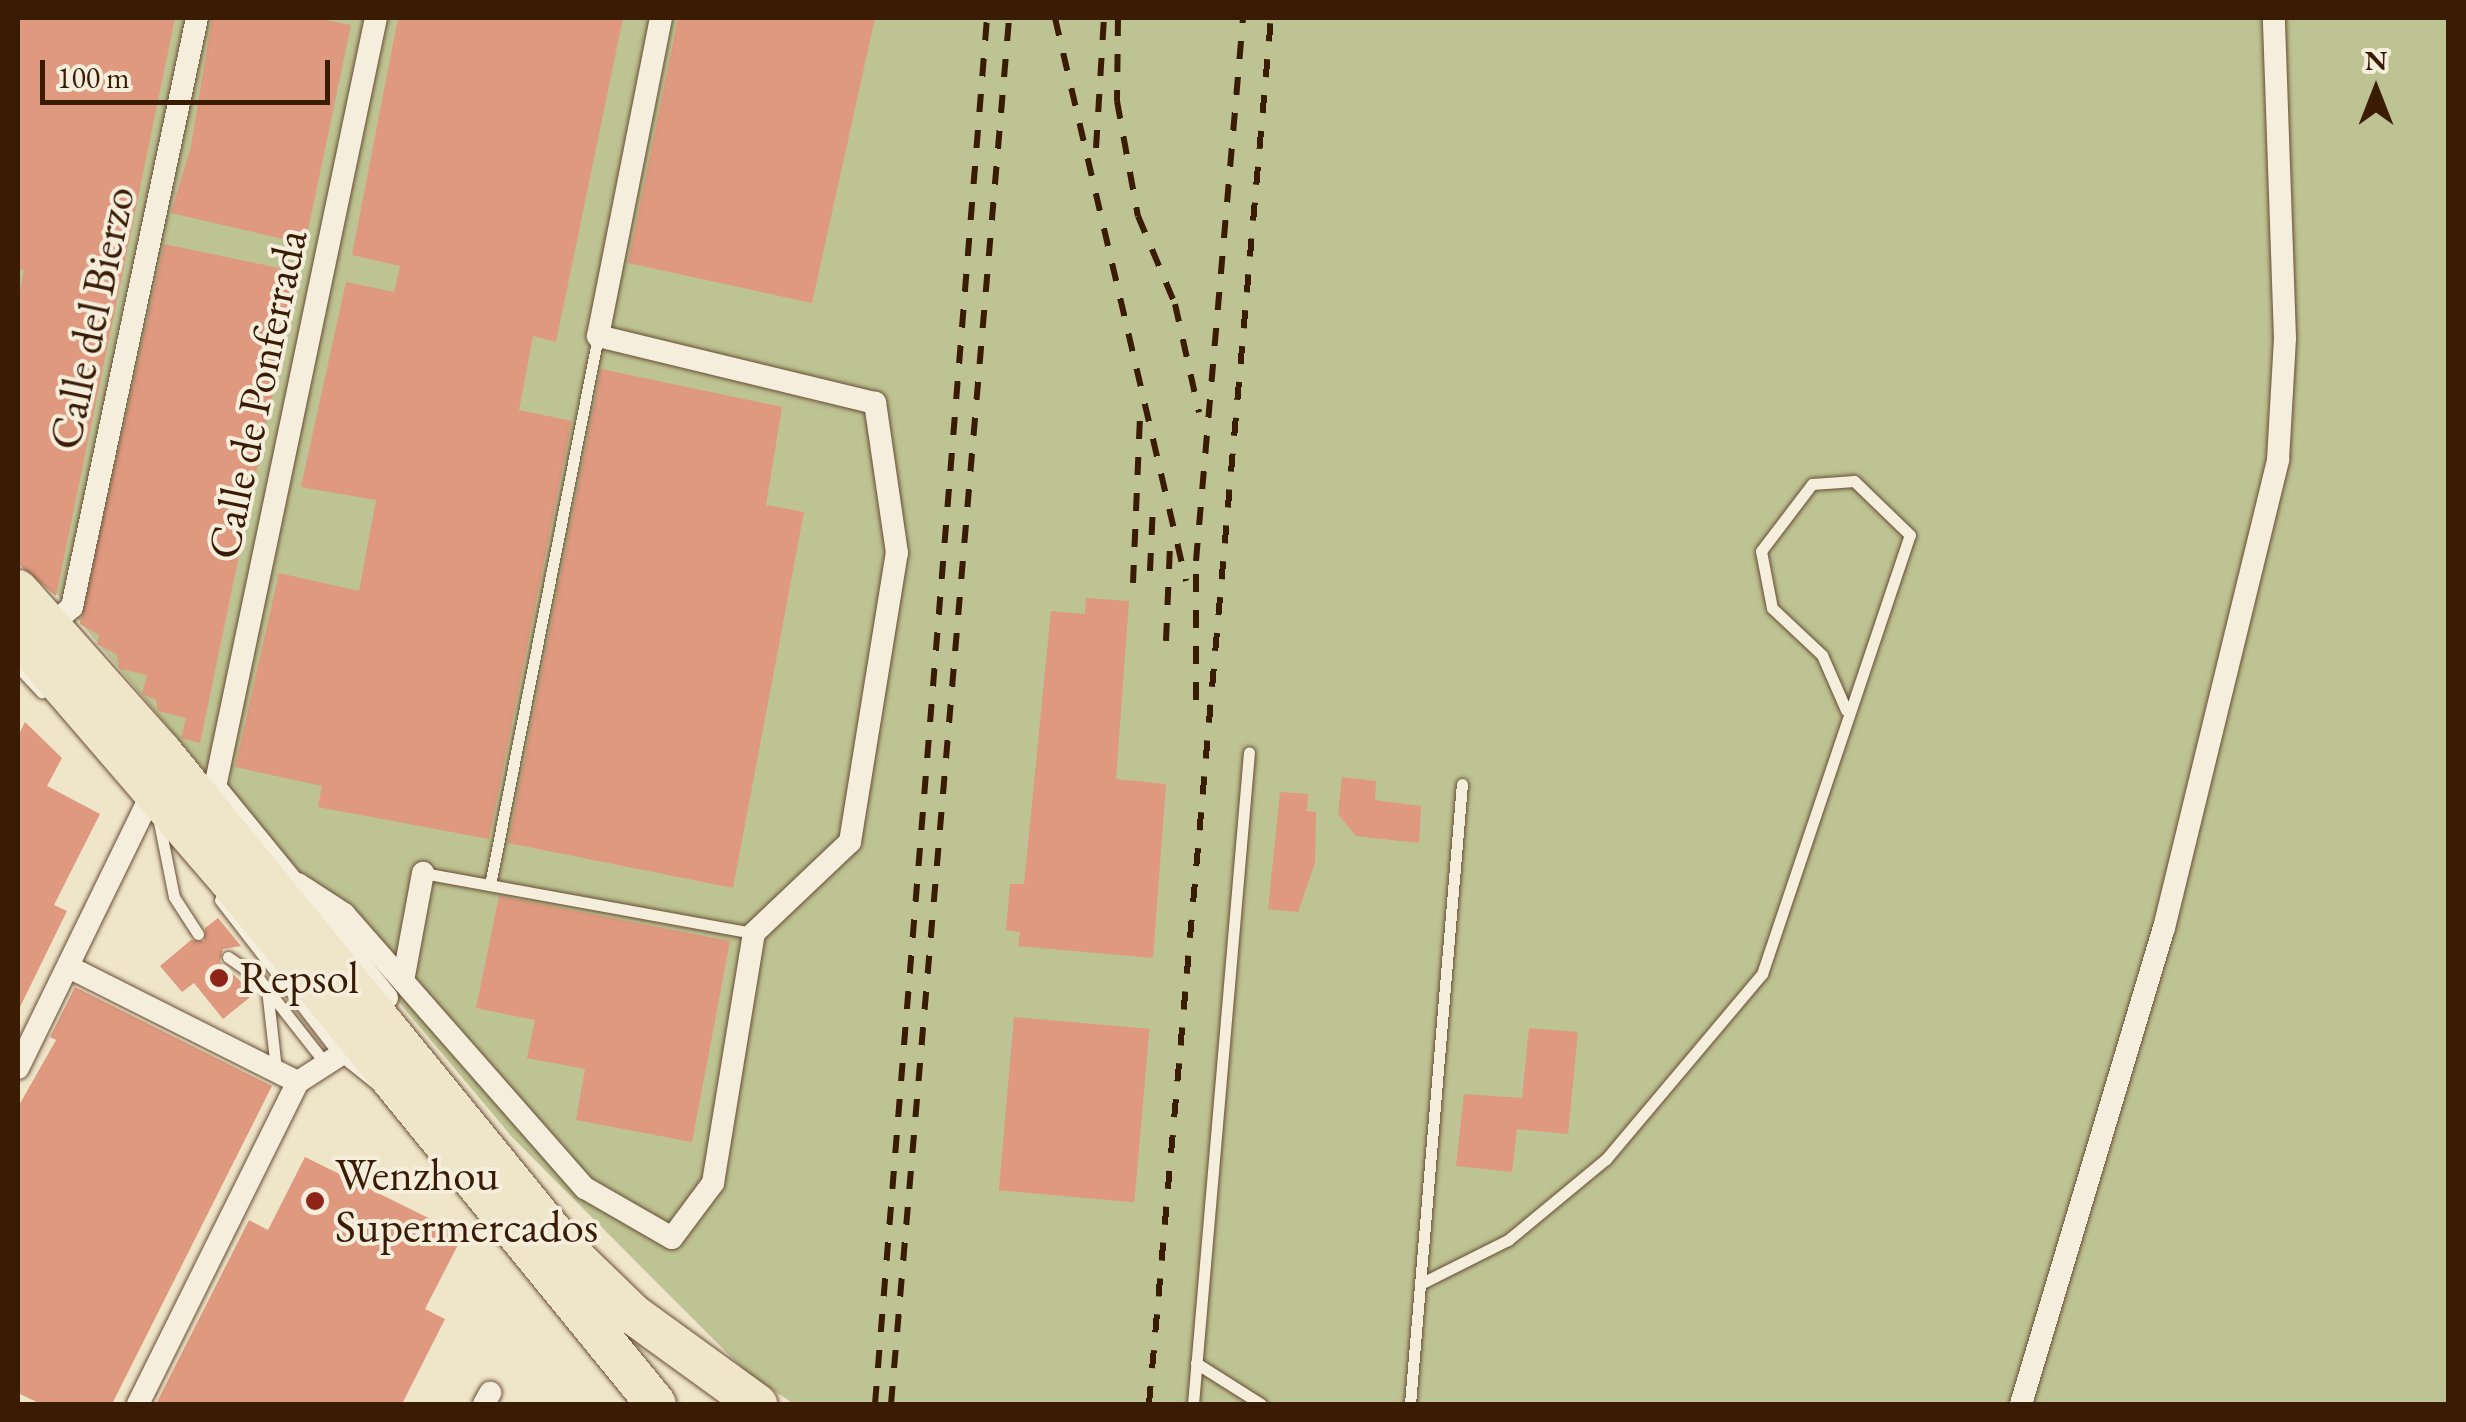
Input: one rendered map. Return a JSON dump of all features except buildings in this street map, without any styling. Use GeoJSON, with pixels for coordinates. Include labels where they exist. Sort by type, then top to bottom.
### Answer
{"type":"FeatureCollection","features":[{"type":"Feature","properties":{"kind":"highway"},"geometry":{"type":"LineString","coordinates":[[18,590],[34,630],[228,879],[401,1096],[656,1404]]}},
{"type":"Feature","properties":{"kind":"highway"},"geometry":{"type":"LineString","coordinates":[[34,630],[161,751],[569,1252],[634,1314],[758,1404]]}},
{"type":"Feature","properties":{"kind":"street","name":"Calle del Bierzo"},"geometry":{"type":"LineString","coordinates":[[34,630],[72,607],[196,18]]}},
{"type":"Feature","properties":{"kind":"street","name":"Calle de Ponferrada"},"geometry":{"type":"LineString","coordinates":[[215,787],[376,18]]}},
{"type":"Feature","properties":{"kind":"street"},"geometry":{"type":"LineString","coordinates":[[298,884],[344,914],[585,1188],[672,1238],[713,1183],[754,933],[850,842],[897,553],[876,404],[598,336],[661,18]]}},
{"type":"Feature","properties":{"kind":"street"},"geometry":{"type":"LineString","coordinates":[[2021,1404],[2164,928],[2278,460],[2284,338],[2274,18]]}},
{"type":"Feature","properties":{"kind":"street"},"geometry":{"type":"LineString","coordinates":[[161,751],[215,787],[298,884],[394,1006],[479,1146]]}},
{"type":"Feature","properties":{"kind":"street"},"geometry":{"type":"LineString","coordinates":[[18,1068],[153,814]]}},
{"type":"Feature","properties":{"kind":"street"},"geometry":{"type":"LineString","coordinates":[[403,981],[423,873]]}},
{"type":"Feature","properties":{"kind":"street"},"geometry":{"type":"LineString","coordinates":[[69,966],[298,1082]]}},
{"type":"Feature","properties":{"kind":"street"},"geometry":{"type":"LineString","coordinates":[[138,1404],[298,1082],[333,1059]]}},
{"type":"Feature","properties":{"kind":"lane"},"geometry":{"type":"LineString","coordinates":[[490,885],[598,336]]}},
{"type":"Feature","properties":{"kind":"lane"},"geometry":{"type":"LineString","coordinates":[[1420,1284],[1508,1240],[1606,1160],[1762,974],[1846,710],[1910,535],[1854,481],[1812,484],[1761,550],[1772,608],[1822,655],[1846,710]]}},
{"type":"Feature","properties":{"kind":"lane"},"geometry":{"type":"LineString","coordinates":[[18,666],[56,708]]}},
{"type":"Feature","properties":{"kind":"lane"},"geometry":{"type":"LineString","coordinates":[[95,750],[183,853]]}},
{"type":"Feature","properties":{"kind":"lane"},"geometry":{"type":"LineString","coordinates":[[1193,1404],[1249,752]]}},
{"type":"Feature","properties":{"kind":"lane"},"geometry":{"type":"LineString","coordinates":[[1410,1404],[1462,784]]}},
{"type":"Feature","properties":{"kind":"lane"},"geometry":{"type":"LineString","coordinates":[[153,814],[174,896],[198,934]]}},
{"type":"Feature","properties":{"kind":"lane"},"geometry":{"type":"LineString","coordinates":[[423,873],[754,933]]}},
{"type":"Feature","properties":{"kind":"lane"},"geometry":{"type":"LineString","coordinates":[[208,884],[333,1059]]}},
{"type":"Feature","properties":{"kind":"lane"},"geometry":{"type":"LineString","coordinates":[[228,956],[267,988],[333,1059],[401,1096]]}},
{"type":"Feature","properties":{"kind":"lane"},"geometry":{"type":"LineString","coordinates":[[267,988],[276,1071]]}},
{"type":"Feature","properties":{"kind":"lane"},"geometry":{"type":"LineString","coordinates":[[1196,1363],[1260,1404]]}},
{"type":"Feature","properties":{"kind":"green space"},"geometry":{"type":"Polygon","coordinates":[[[18,18],[2448,18],[2448,1404],[794,1404],[746,1372],[512,1137],[18,548],[18,18]]]}},
{"type":"Feature","properties":{"kind":"railway"},"geometry":{"type":"LineString","coordinates":[[875,1404],[987,18]]}},
{"type":"Feature","properties":{"kind":"railway"},"geometry":{"type":"LineString","coordinates":[[891,1404],[1009,18]]}},
{"type":"Feature","properties":{"kind":"railway"},"geometry":{"type":"LineString","coordinates":[[1055,18],[1186,581]]}},
{"type":"Feature","properties":{"kind":"railway"},"geometry":{"type":"LineString","coordinates":[[1096,148],[1104,18]]}},
{"type":"Feature","properties":{"kind":"railway"},"geometry":{"type":"LineString","coordinates":[[1118,18],[1117,101],[1138,216],[1175,304],[1199,412]]}},
{"type":"Feature","properties":{"kind":"railway"},"geometry":{"type":"LineString","coordinates":[[1196,700],[1196,561],[1243,18]]}},
{"type":"Feature","properties":{"kind":"railway"},"geometry":{"type":"LineString","coordinates":[[1149,1404],[1271,18]]}},
{"type":"Feature","properties":{"kind":"railway"},"geometry":{"type":"LineString","coordinates":[[1133,583],[1140,418]]}},
{"type":"Feature","properties":{"kind":"railway"},"geometry":{"type":"LineString","coordinates":[[1150,571],[1153,506]]}},
{"type":"Feature","properties":{"kind":"railway"},"geometry":{"type":"LineString","coordinates":[[1166,641],[1170,546]]}},
{"type":"Feature","properties":{"kind":"place","name":"Repsol"},"geometry":{"type":"Point","coordinates":[219,978]}},
{"type":"Feature","properties":{"kind":"place","name":"Wenzhou Supermercados"},"geometry":{"type":"Point","coordinates":[315,1201]}}]}
